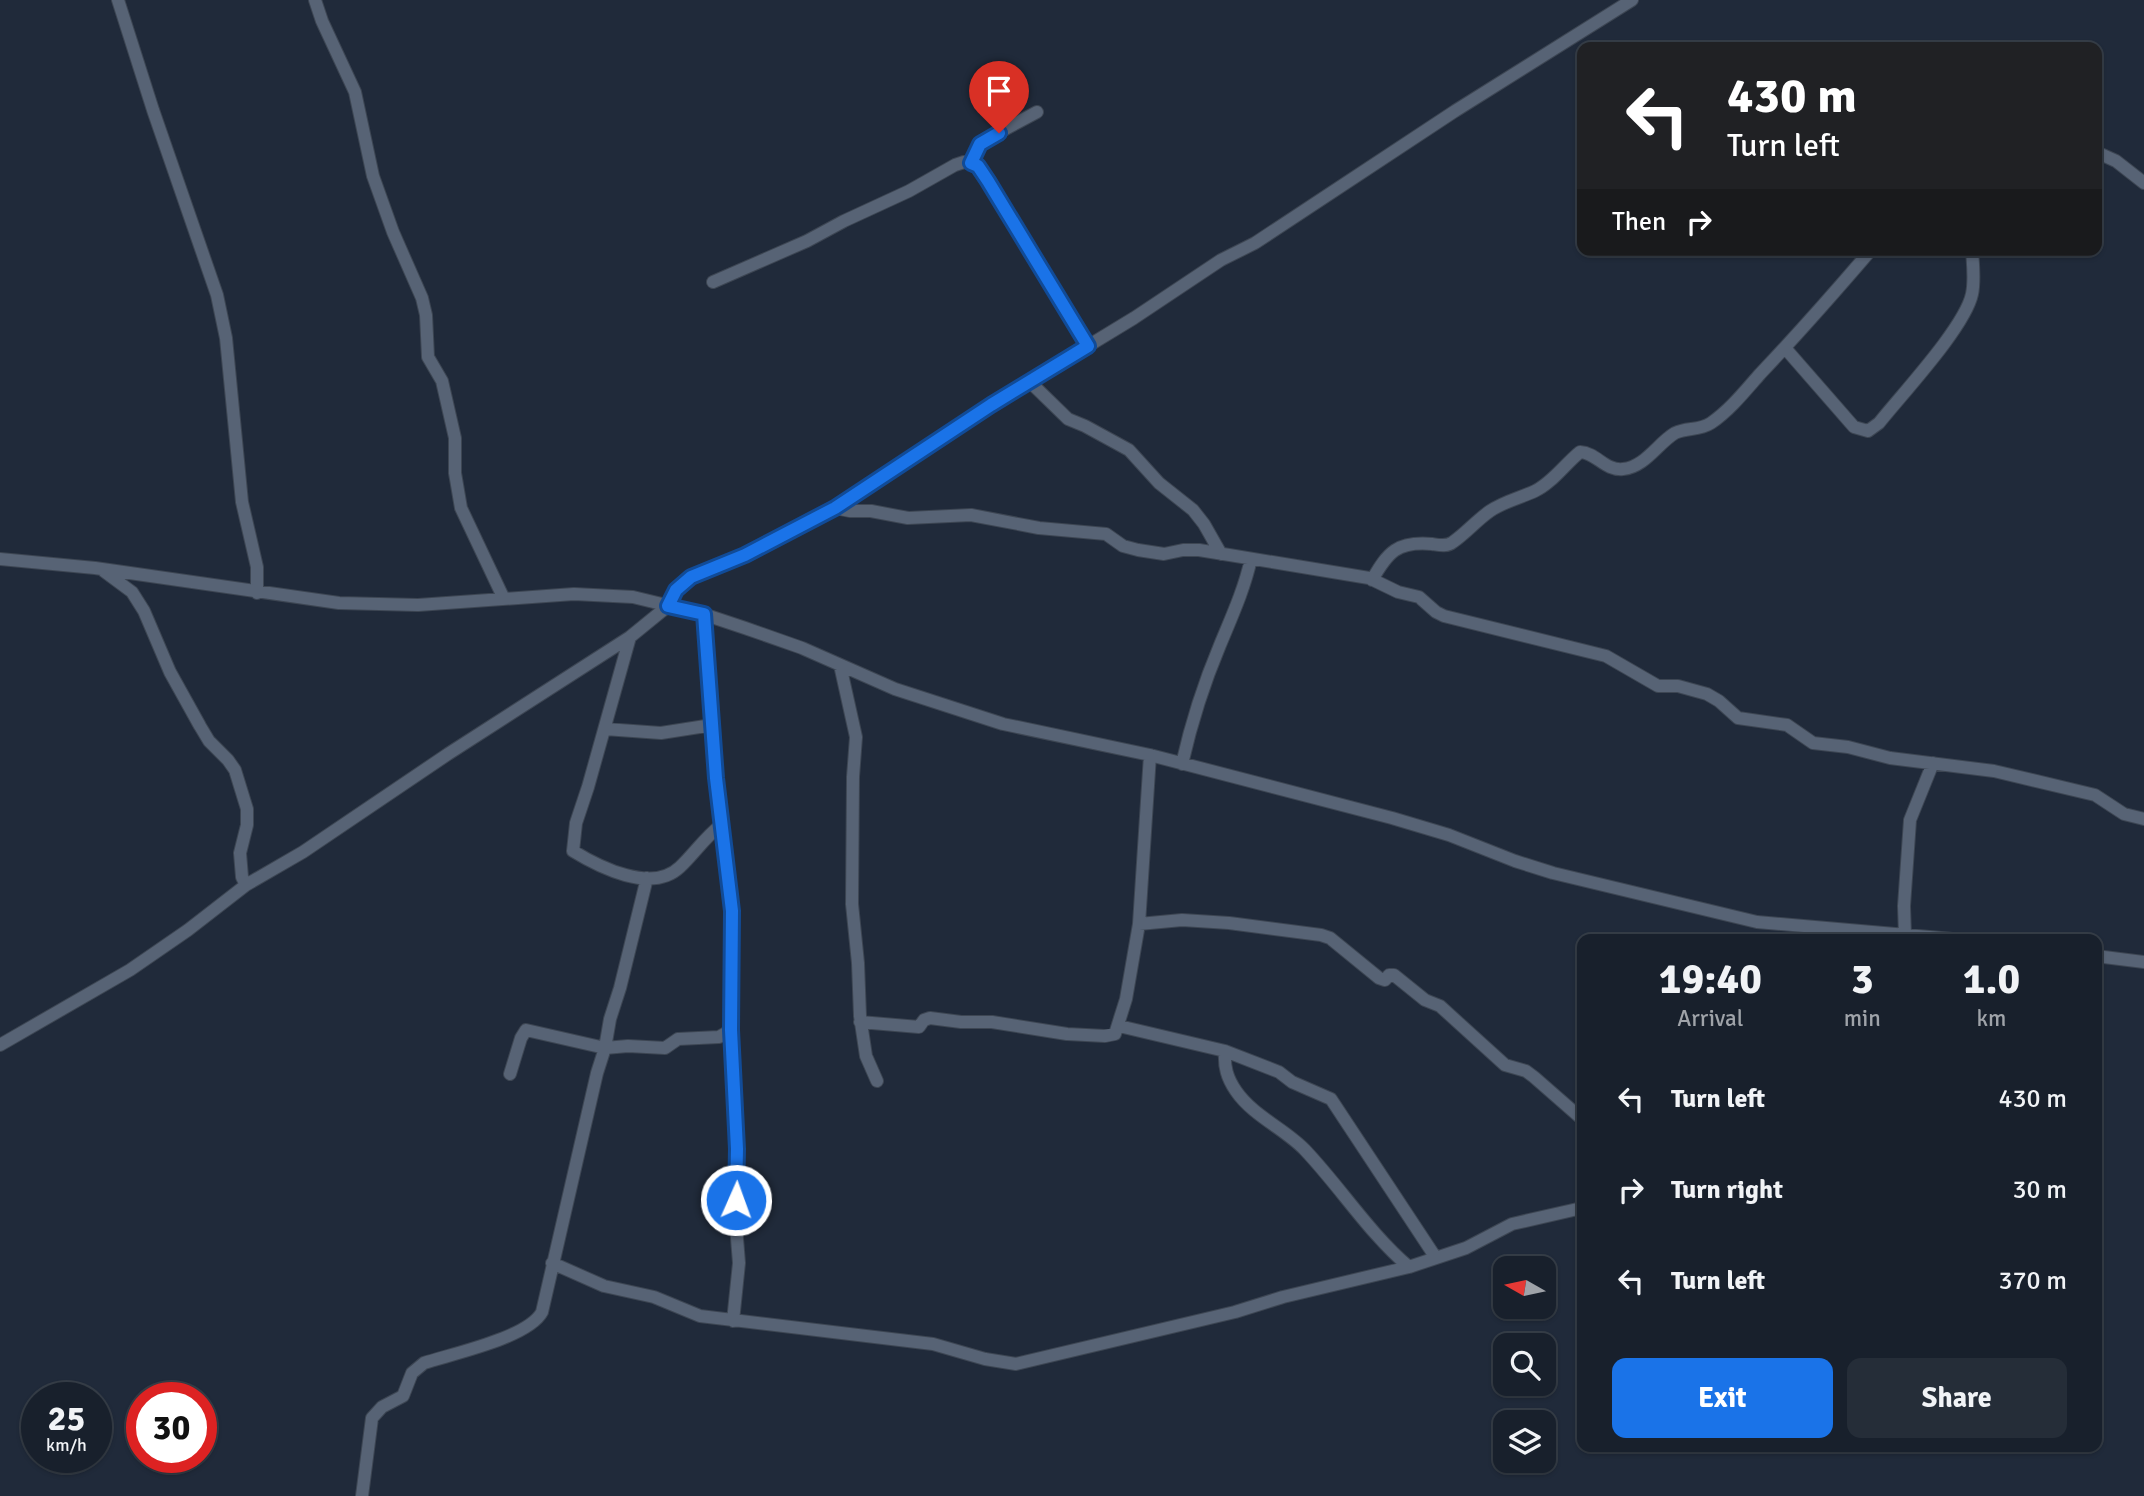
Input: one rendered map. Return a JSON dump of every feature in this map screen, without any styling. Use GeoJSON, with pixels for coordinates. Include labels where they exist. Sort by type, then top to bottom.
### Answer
{"type":"FeatureCollection","features":[{"type":"Feature","properties":{"kind":"street"},"geometry":{"type":"LineString","coordinates":[[118,0],[217,295],[226,338],[245,526],[257,568],[257,593]]}},
{"type":"Feature","properties":{"kind":"street"},"geometry":{"type":"LineString","coordinates":[[316,0],[322,22],[355,92],[373,176],[393,232],[422,298],[426,315],[428,357],[442,381],[455,438],[455,473],[461,508],[504,599]]}},
{"type":"Feature","properties":{"kind":"street"},"geometry":{"type":"LineString","coordinates":[[0,1045],[130,970],[246,885],[303,852],[448,754],[630,637],[668,606],[676,590],[691,577],[745,555],[835,508],[1221,260],[1255,243],[1455,111],[1632,0]]}},
{"type":"Feature","properties":{"kind":"street"},"geometry":{"type":"LineString","coordinates":[[971,163],[983,141],[1037,112]]}},
{"type":"Feature","properties":{"kind":"street"},"geometry":{"type":"LineString","coordinates":[[2102,155],[2116,161],[2144,183]]}},
{"type":"Feature","properties":{"kind":"street"},"geometry":{"type":"LineString","coordinates":[[713,282],[807,241],[898,197],[956,165],[971,163],[978,166],[988,181],[1088,346]]}},
{"type":"Feature","properties":{"kind":"street"},"geometry":{"type":"LineString","coordinates":[[1373,580],[1390,553],[1407,545],[1442,545],[1453,542],[1498,506],[1535,491],[1580,452],[1591,454],[1609,467],[1627,469],[1638,465],[1677,432],[1700,429],[1721,416],[1866,256]]}},
{"type":"Feature","properties":{"kind":"street"},"geometry":{"type":"LineString","coordinates":[[1785,348],[1854,427],[1864,432],[1873,429],[1961,319],[1972,296],[1972,256]]}},
{"type":"Feature","properties":{"kind":"street"},"geometry":{"type":"LineString","coordinates":[[1030,382],[1068,419],[1129,450],[1159,483],[1192,510],[1204,524],[1221,554]]}},
{"type":"Feature","properties":{"kind":"street"},"geometry":{"type":"LineString","coordinates":[[835,508],[850,511],[871,510],[908,517],[971,515],[1039,528],[1105,534],[1123,547],[1138,550],[1164,554],[1199,550],[1373,580],[1398,592],[1419,597],[1444,616],[1606,656],[1658,686],[1678,686],[1707,694],[1720,701],[1739,719],[1787,725],[1813,743],[1848,747],[1890,758],[1994,771],[2085,792],[2101,798],[2130,817],[2144,819]]}},
{"type":"Feature","properties":{"kind":"street"},"geometry":{"type":"LineString","coordinates":[[0,559],[100,568],[339,603],[390,605],[593,594],[633,597],[704,614],[770,636],[895,689],[1003,724],[1150,755],[1449,835],[1541,870],[1757,922],[1905,934],[1904,906],[1910,820],[1933,762]]}},
{"type":"Feature","properties":{"kind":"street"},"geometry":{"type":"LineString","coordinates":[[1182,764],[1190,731],[1216,656],[1240,600],[1251,559]]}},
{"type":"Feature","properties":{"kind":"street"},"geometry":{"type":"LineString","coordinates":[[100,568],[132,592],[144,611],[170,672],[200,726],[209,741],[235,770],[247,809],[247,825],[240,853],[242,877],[246,885]]}},
{"type":"Feature","properties":{"kind":"street"},"geometry":{"type":"LineString","coordinates":[[704,614],[712,725],[732,911],[731,1030],[736,1112],[736,1226],[739,1263],[733,1321]]}},
{"type":"Feature","properties":{"kind":"street"},"geometry":{"type":"LineString","coordinates":[[630,637],[576,822],[573,850],[603,867],[647,878],[677,870],[709,834],[722,825]]}},
{"type":"Feature","properties":{"kind":"street"},"geometry":{"type":"LineString","coordinates":[[840,665],[856,737],[852,904],[860,1022],[866,1056],[877,1081]]}},
{"type":"Feature","properties":{"kind":"street"},"geometry":{"type":"LineString","coordinates":[[605,729],[661,733],[712,725]]}},
{"type":"Feature","properties":{"kind":"street"},"geometry":{"type":"LineString","coordinates":[[860,1022],[919,1027],[924,1020],[930,1018],[992,1022],[1067,1034],[1115,1034],[1126,999],[1139,924],[1150,755]]}},
{"type":"Feature","properties":{"kind":"street"},"geometry":{"type":"LineString","coordinates":[[362,1496],[369,1424],[376,1412],[403,1396],[412,1373],[424,1363],[477,1348],[534,1322],[542,1312],[610,1018],[619,993],[647,878]]}},
{"type":"Feature","properties":{"kind":"street"},"geometry":{"type":"LineString","coordinates":[[1139,924],[1182,920],[1229,923],[1287,929],[1329,938],[1379,978],[1385,980],[1391,974],[1394,975],[1425,1000],[1440,1006],[1506,1065],[1534,1077],[1577,1115]]}},
{"type":"Feature","properties":{"kind":"street"},"geometry":{"type":"LineString","coordinates":[[2102,957],[2144,962]]}},
{"type":"Feature","properties":{"kind":"street"},"geometry":{"type":"LineString","coordinates":[[1119,1026],[1225,1051],[1279,1072],[1292,1082],[1331,1099],[1436,1258]]}},
{"type":"Feature","properties":{"kind":"street"},"geometry":{"type":"LineString","coordinates":[[510,1074],[521,1038],[526,1031],[605,1048],[665,1048],[678,1039],[719,1037],[731,1030]]}},
{"type":"Feature","properties":{"kind":"street"},"geometry":{"type":"LineString","coordinates":[[1225,1051],[1224,1065],[1227,1075],[1238,1094],[1305,1150],[1388,1249],[1409,1267]]}},
{"type":"Feature","properties":{"kind":"street"},"geometry":{"type":"LineString","coordinates":[[552,1263],[604,1286],[654,1297],[700,1316],[933,1344],[985,1359],[1016,1364],[1409,1267],[1466,1248],[1512,1224],[1577,1209]]}},
{"type":"Feature","properties":{"kind":"route"},"geometry":{"type":"LineString","coordinates":[[736,1200],[738,1168],[731,1030],[732,911],[716,778],[704,614],[668,606],[676,590],[691,577],[745,555],[835,508],[991,405],[1088,346],[1005,207],[978,166],[971,163],[980,144],[999,133]]}}]}
